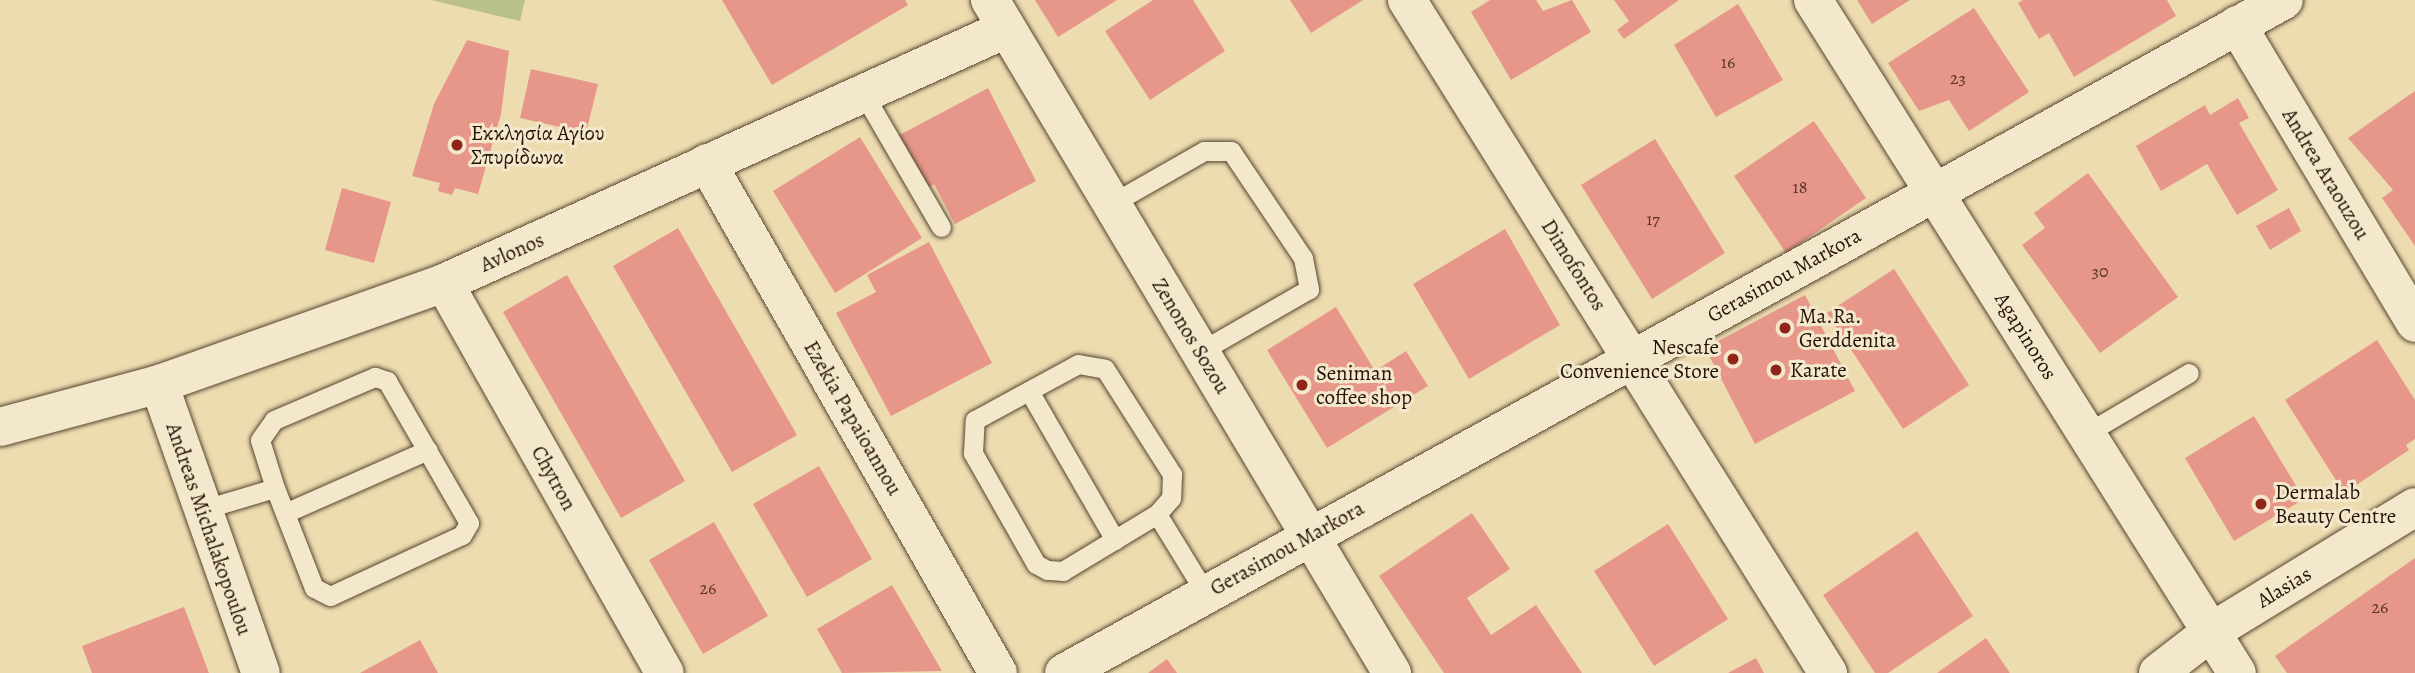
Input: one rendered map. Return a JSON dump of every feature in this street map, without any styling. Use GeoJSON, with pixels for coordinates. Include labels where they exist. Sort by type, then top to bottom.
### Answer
{"type":"FeatureCollection","features":[{"type":"Feature","properties":{"kind":"street","name":"Dimofontos"},"geometry":{"type":"LineString","coordinates":[[1407,0],[1828,673]]}},
{"type":"Feature","properties":{"kind":"street","name":"Agapinoros"},"geometry":{"type":"LineString","coordinates":[[1813,0],[2237,673]]}},
{"type":"Feature","properties":{"kind":"street","name":"Gerasimou Markora"},"geometry":{"type":"LineString","coordinates":[[1064,673],[1936,192],[2274,2]]}},
{"type":"Feature","properties":{"kind":"street","name":"Avlonos"},"geometry":{"type":"LineString","coordinates":[[0,427],[159,384],[444,283],[863,93],[998,15]]}},
{"type":"Feature","properties":{"kind":"street","name":"Zenonos Sozou"},"geometry":{"type":"LineString","coordinates":[[998,15],[1392,673]]}},
{"type":"Feature","properties":{"kind":"street","name":"Andrea Araouzou"},"geometry":{"type":"LineString","coordinates":[[2237,25],[2415,323]]}},
{"type":"Feature","properties":{"kind":"street","name":"Ezekia Papaioannou"},"geometry":{"type":"LineString","coordinates":[[707,163],[998,673]]}},
{"type":"Feature","properties":{"kind":"street","name":"Chytron"},"geometry":{"type":"LineString","coordinates":[[444,283],[665,673]]}},
{"type":"Feature","properties":{"kind":"street","name":"Andreas Michalakopoulou"},"geometry":{"type":"LineString","coordinates":[[159,384],[201,510],[261,673]]}},
{"type":"Feature","properties":{"kind":"street","name":"Alasias"},"geometry":{"type":"LineString","coordinates":[[2158,673],[2211,632],[2415,507]]}},
{"type":"Feature","properties":{"kind":"lane"},"geometry":{"type":"LineString","coordinates":[[863,93],[941,227]]}},
{"type":"Feature","properties":{"kind":"lane"},"geometry":{"type":"LineString","coordinates":[[1111,204],[1204,151],[1231,150],[1303,258],[1309,289],[1201,351]]}},
{"type":"Feature","properties":{"kind":"lane"},"geometry":{"type":"LineString","coordinates":[[1078,364],[1105,369],[1172,474],[1171,499],[1157,514],[1063,571],[1036,564],[973,453],[970,437],[975,421],[1078,364]]}},
{"type":"Feature","properties":{"kind":"lane"},"geometry":{"type":"LineString","coordinates":[[2087,433],[2189,373]]}},
{"type":"Feature","properties":{"kind":"lane"},"geometry":{"type":"LineString","coordinates":[[360,379],[387,381],[468,513],[461,535],[330,596],[314,588],[275,488],[260,440],[266,429],[360,379]]}},
{"type":"Feature","properties":{"kind":"lane"},"geometry":{"type":"LineString","coordinates":[[1029,391],[1115,540]]}},
{"type":"Feature","properties":{"kind":"lane"},"geometry":{"type":"LineString","coordinates":[[285,513],[428,450]]}},
{"type":"Feature","properties":{"kind":"lane"},"geometry":{"type":"LineString","coordinates":[[201,510],[275,488]]}},
{"type":"Feature","properties":{"kind":"lane"},"geometry":{"type":"LineString","coordinates":[[1157,514],[1206,594]]}},
{"type":"Feature","properties":{"kind":"green space"},"geometry":{"type":"Polygon","coordinates":[[[431,0],[525,0],[520,21],[431,0]]]}},
{"type":"Feature","properties":{"kind":"building"},"geometry":{"type":"Polygon","coordinates":[[[722,0],[905,0],[908,5],[772,85],[722,0]]]}},
{"type":"Feature","properties":{"kind":"building"},"geometry":{"type":"Polygon","coordinates":[[[1035,0],[1117,0],[1058,37],[1035,0]]]}},
{"type":"Feature","properties":{"kind":"building"},"geometry":{"type":"Polygon","coordinates":[[[1153,0],[1193,0],[1225,51],[1150,100],[1105,31],[1153,0]]]}},
{"type":"Feature","properties":{"kind":"building"},"geometry":{"type":"Polygon","coordinates":[[[1290,0],[1363,0],[1311,33],[1290,0]]]}},
{"type":"Feature","properties":{"kind":"building"},"geometry":{"type":"Polygon","coordinates":[[[1490,0],[1536,0],[1543,11],[1572,0],[1591,32],[1511,80],[1471,12],[1490,0]]]}},
{"type":"Feature","properties":{"kind":"building"},"geometry":{"type":"Polygon","coordinates":[[[1614,0],[1679,0],[1624,39],[1617,30],[1629,21],[1614,0]]]}},
{"type":"Feature","properties":{"kind":"building"},"geometry":{"type":"Polygon","coordinates":[[[1857,0],[1910,0],[1872,24],[1857,0]]]}},
{"type":"Feature","properties":{"kind":"building"},"geometry":{"type":"Polygon","coordinates":[[[2023,0],[2167,0],[2176,16],[2074,77],[2049,33],[2039,39],[2018,3],[2023,0]]]}},
{"type":"Feature","properties":{"kind":"building"},"geometry":{"type":"Polygon","coordinates":[[[1738,4],[1783,80],[1716,117],[1674,45],[1738,4]]]}},
{"type":"Feature","properties":{"kind":"building"},"geometry":{"type":"Polygon","coordinates":[[[1974,8],[2029,92],[1969,131],[1949,100],[1919,111],[1888,63],[1974,8]]]}},
{"type":"Feature","properties":{"kind":"building","name":"Εκκλησία Αγίου Σπυρίδωνα"},"geometry":{"type":"Polygon","coordinates":[[[467,40],[509,51],[501,114],[478,194],[455,188],[452,195],[438,191],[440,183],[412,176],[434,104],[467,40]]]}},
{"type":"Feature","properties":{"kind":"building"},"geometry":{"type":"Polygon","coordinates":[[[531,69],[598,84],[586,133],[520,118],[531,69]]]}},
{"type":"Feature","properties":{"kind":"building"},"geometry":{"type":"Polygon","coordinates":[[[988,88],[1036,181],[955,224],[934,184],[922,191],[894,138],[988,88]]]}},
{"type":"Feature","properties":{"kind":"building"},"geometry":{"type":"Polygon","coordinates":[[[2415,91],[2415,246],[2382,198],[2393,190],[2348,138],[2415,91]]]}},
{"type":"Feature","properties":{"kind":"building"},"geometry":{"type":"Polygon","coordinates":[[[2238,98],[2249,118],[2239,123],[2278,190],[2237,215],[2207,164],[2161,191],[2136,146],[2205,105],[2210,115],[2238,98]]]}},
{"type":"Feature","properties":{"kind":"building"},"geometry":{"type":"Polygon","coordinates":[[[1814,121],[1866,198],[1786,253],[1734,176],[1814,121]]]}},
{"type":"Feature","properties":{"kind":"building"},"geometry":{"type":"Polygon","coordinates":[[[860,137],[922,238],[835,293],[773,191],[860,137]]]}},
{"type":"Feature","properties":{"kind":"building"},"geometry":{"type":"Polygon","coordinates":[[[1655,139],[1725,253],[1652,299],[1581,185],[1655,139]]]}},
{"type":"Feature","properties":{"kind":"building"},"geometry":{"type":"Polygon","coordinates":[[[2088,173],[2178,297],[2100,353],[2022,245],[2045,228],[2034,213],[2088,173]]]}},
{"type":"Feature","properties":{"kind":"building"},"geometry":{"type":"Polygon","coordinates":[[[342,188],[391,202],[374,263],[325,250],[342,188]]]}},
{"type":"Feature","properties":{"kind":"building"},"geometry":{"type":"Polygon","coordinates":[[[2289,208],[2301,231],[2270,250],[2256,226],[2289,208]]]}},
{"type":"Feature","properties":{"kind":"building"},"geometry":{"type":"Polygon","coordinates":[[[678,228],[797,435],[732,472],[613,266],[678,228]]]}},
{"type":"Feature","properties":{"kind":"building"},"geometry":{"type":"Polygon","coordinates":[[[1505,229],[1560,325],[1469,379],[1413,284],[1505,229]]]}},
{"type":"Feature","properties":{"kind":"building"},"geometry":{"type":"Polygon","coordinates":[[[929,242],[992,363],[891,416],[836,313],[876,292],[867,275],[929,242]]]}},
{"type":"Feature","properties":{"kind":"building"},"geometry":{"type":"Polygon","coordinates":[[[1894,269],[1969,385],[1903,429],[1827,313],[1894,269]]]}},
{"type":"Feature","properties":{"kind":"building"},"geometry":{"type":"Polygon","coordinates":[[[567,275],[685,481],[621,518],[503,312],[567,275]]]}},
{"type":"Feature","properties":{"kind":"building"},"geometry":{"type":"Polygon","coordinates":[[[1805,295],[1855,391],[1755,444],[1705,348],[1805,295]]]}},
{"type":"Feature","properties":{"kind":"building"},"geometry":{"type":"Polygon","coordinates":[[[1336,307],[1375,371],[1406,351],[1428,386],[1327,448],[1267,350],[1336,307]]]}},
{"type":"Feature","properties":{"kind":"building"},"geometry":{"type":"Polygon","coordinates":[[[2377,340],[2415,400],[2415,439],[2406,445],[2409,450],[2344,493],[2285,400],[2377,340]]]}},
{"type":"Feature","properties":{"kind":"building"},"geometry":{"type":"Polygon","coordinates":[[[2254,416],[2304,499],[2234,541],[2185,458],[2254,416]]]}},
{"type":"Feature","properties":{"kind":"building"},"geometry":{"type":"Polygon","coordinates":[[[819,466],[872,559],[807,597],[753,504],[819,466]]]}},
{"type":"Feature","properties":{"kind":"building"},"geometry":{"type":"Polygon","coordinates":[[[1472,513],[1510,569],[1467,598],[1491,635],[1536,605],[1582,673],[1444,673],[1379,576],[1472,513]]]}},
{"type":"Feature","properties":{"kind":"building"},"geometry":{"type":"Polygon","coordinates":[[[714,522],[768,616],[703,654],[649,560],[714,522]]]}},
{"type":"Feature","properties":{"kind":"building"},"geometry":{"type":"Polygon","coordinates":[[[1668,524],[1728,619],[1654,666],[1594,571],[1668,524]]]}},
{"type":"Feature","properties":{"kind":"building"},"geometry":{"type":"Polygon","coordinates":[[[1917,531],[1973,616],[1888,673],[1875,673],[1823,595],[1917,531]]]}},
{"type":"Feature","properties":{"kind":"building"},"geometry":{"type":"Polygon","coordinates":[[[2415,558],[2415,673],[2287,673],[2275,656],[2415,558]]]}},
{"type":"Feature","properties":{"kind":"building"},"geometry":{"type":"Polygon","coordinates":[[[892,585],[942,671],[842,673],[817,629],[892,585]]]}},
{"type":"Feature","properties":{"kind":"building"},"geometry":{"type":"Polygon","coordinates":[[[184,607],[209,673],[92,673],[82,646],[184,607]]]}},
{"type":"Feature","properties":{"kind":"building"},"geometry":{"type":"Polygon","coordinates":[[[1986,638],[2010,673],[1937,673],[1986,638]]]}},
{"type":"Feature","properties":{"kind":"building"},"geometry":{"type":"Polygon","coordinates":[[[420,640],[438,673],[360,673],[420,640]]]}},
{"type":"Feature","properties":{"kind":"building"},"geometry":{"type":"Polygon","coordinates":[[[1756,658],[1764,673],[1728,673],[1756,658]]]}},
{"type":"Feature","properties":{"kind":"building"},"geometry":{"type":"Polygon","coordinates":[[[1167,659],[1177,673],[1148,673],[1167,659]]]}},
{"type":"Feature","properties":{"kind":"place","name":"Εκκλησία Αγίου Σπυρίδωνα"},"geometry":{"type":"Point","coordinates":[457,145]}},
{"type":"Feature","properties":{"kind":"place","name":"Ma.Ra. Gerddenita"},"geometry":{"type":"Point","coordinates":[1785,328]}},
{"type":"Feature","properties":{"kind":"place","name":"Nescafe Convenience Store"},"geometry":{"type":"Point","coordinates":[1733,359]}},
{"type":"Feature","properties":{"kind":"place","name":"Karate"},"geometry":{"type":"Point","coordinates":[1776,370]}},
{"type":"Feature","properties":{"kind":"place","name":"Seniman coffee shop"},"geometry":{"type":"Point","coordinates":[1302,385]}},
{"type":"Feature","properties":{"kind":"place","name":"Dermalab Beauty Centre"},"geometry":{"type":"Point","coordinates":[2261,504]}}]}
